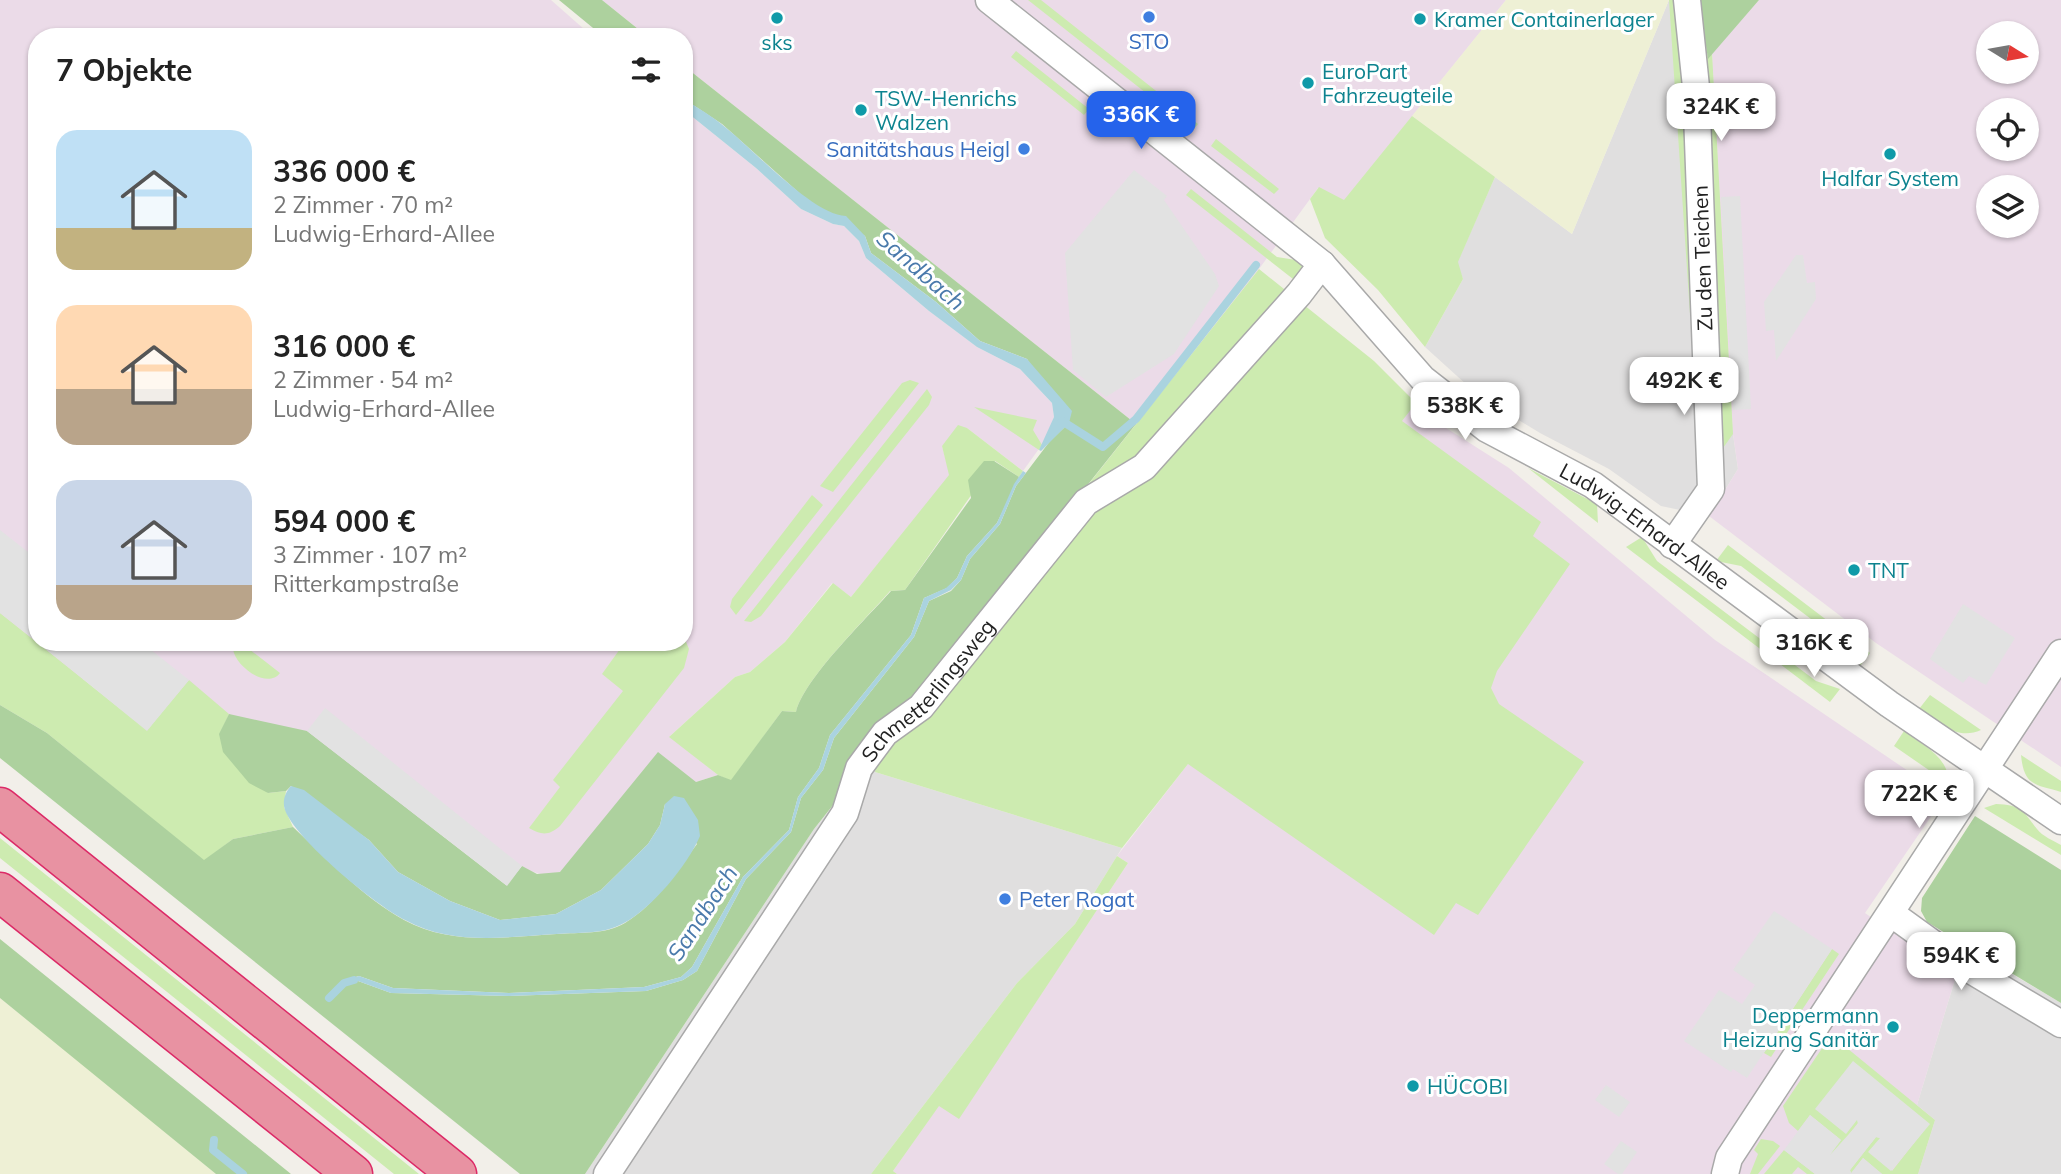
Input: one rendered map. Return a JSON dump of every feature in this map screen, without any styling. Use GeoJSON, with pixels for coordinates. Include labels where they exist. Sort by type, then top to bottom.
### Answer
{"type":"FeatureCollection","features":[{"type":"Feature","properties":{"kind":"highway"},"geometry":{"type":"LineString","coordinates":[[0,807],[457,1174]]}},
{"type":"Feature","properties":{"kind":"highway"},"geometry":{"type":"LineString","coordinates":[[0,892],[353,1174]]}},
{"type":"Feature","properties":{"kind":"street","name":"Ludwig-Erhard-Allee"},"geometry":{"type":"LineString","coordinates":[[989,0],[1322,264],[1423,379],[1487,429],[1592,485],[1985,772],[2061,821]]}},
{"type":"Feature","properties":{"kind":"street","name":"Zu den Teichen"},"geometry":{"type":"LineString","coordinates":[[1672,545],[1711,489],[1696,87],[1687,0]]}},
{"type":"Feature","properties":{"kind":"street","name":"Schmetterlingsweg"},"geometry":{"type":"LineString","coordinates":[[607,1174],[845,813],[859,768],[885,733],[921,707],[1086,502],[1144,467],[1299,294],[1322,264]]}},
{"type":"Feature","properties":{"kind":"street"},"geometry":{"type":"LineString","coordinates":[[1725,1174],[1729,1158],[1892,914],[2061,653]]}},
{"type":"Feature","properties":{"kind":"street"},"geometry":{"type":"LineString","coordinates":[[1892,914],[1964,966],[2061,1024]]}},
{"type":"Feature","properties":{"kind":"shaded area"},"geometry":{"type":"Polygon","coordinates":[[[0,0],[551,0],[583,28],[28,28],[28,651],[693,651],[693,117],[756,168],[801,209],[833,224],[844,226],[859,241],[866,258],[977,347],[1020,369],[1052,403],[1054,417],[1046,439],[1023,471],[967,428],[942,446],[950,475],[851,597],[832,583],[785,642],[750,672],[735,677],[670,736],[718,775],[696,782],[560,872],[544,875],[530,871],[220,734],[0,646],[0,0]]]}},
{"type":"Feature","properties":{"kind":"shaded area"},"geometry":{"type":"Polygon","coordinates":[[[602,0],[1506,0],[1344,201],[1318,188],[1259,269],[1136,424],[693,73],[693,28],[637,28],[602,0]]]}},
{"type":"Feature","properties":{"kind":"shaded area"},"geometry":{"type":"Polygon","coordinates":[[[1669,0],[1699,0],[1708,58],[1712,53],[1733,434],[1738,469],[1709,516],[1661,506],[1609,469],[1540,433],[1478,395],[1425,347],[1463,279],[1457,263],[1495,177],[1572,234],[1669,0]]]}},
{"type":"Feature","properties":{"kind":"shaded area"},"geometry":{"type":"Polygon","coordinates":[[[1759,0],[2061,0],[2061,767],[1876,643],[1709,516],[1738,469],[1733,434],[1712,53],[1759,0]]]}},
{"type":"Feature","properties":{"kind":"shaded area"},"geometry":{"type":"Polygon","coordinates":[[[1134,170],[1167,196],[1164,200],[1215,274],[1219,286],[1174,354],[1106,397],[1073,370],[1065,253],[1134,170]]]}},
{"type":"Feature","properties":{"kind":"shaded area"},"geometry":{"type":"Polygon","coordinates":[[[1740,196],[1751,409],[1733,410],[1721,197],[1740,196]]]}},
{"type":"Feature","properties":{"kind":"shaded area"},"geometry":{"type":"Polygon","coordinates":[[[1796,255],[1803,255],[1807,283],[1815,282],[1816,299],[1776,361],[1774,330],[1766,331],[1764,302],[1796,255]]]}},
{"type":"Feature","properties":{"kind":"shaded area"},"geometry":{"type":"Polygon","coordinates":[[[1416,403],[1446,428],[1509,468],[1715,640],[1945,796],[1865,913],[1956,976],[1917,1105],[1935,1120],[1918,1174],[897,1174],[893,1171],[939,1105],[959,1118],[1128,863],[1117,856],[1434,445],[1401,421],[1416,403]]]}},
{"type":"Feature","properties":{"kind":"shaded area"},"geometry":{"type":"Polygon","coordinates":[[[0,530],[28,552],[28,635],[0,613],[0,530]]]}},
{"type":"Feature","properties":{"kind":"shaded area"},"geometry":{"type":"Polygon","coordinates":[[[1963,604],[2015,638],[1986,685],[1969,676],[1963,683],[1930,659],[1963,604]]]}},
{"type":"Feature","properties":{"kind":"shaded area"},"geometry":{"type":"Polygon","coordinates":[[[48,651],[152,651],[189,680],[147,731],[48,651]]]}},
{"type":"Feature","properties":{"kind":"shaded area"},"geometry":{"type":"Polygon","coordinates":[[[325,708],[522,866],[507,886],[307,731],[325,708]]]}},
{"type":"Feature","properties":{"kind":"shaded area"},"geometry":{"type":"Polygon","coordinates":[[[878,750],[875,772],[1122,848],[1075,924],[1017,983],[871,1174],[585,1174],[814,829],[878,750]]]}},
{"type":"Feature","properties":{"kind":"shaded area"},"geometry":{"type":"Polygon","coordinates":[[[1774,911],[1832,949],[1747,1078],[1733,1069],[1731,1072],[1684,1041],[1719,990],[1742,1004],[1755,985],[1733,970],[1774,911]]]}},
{"type":"Feature","properties":{"kind":"shaded area"},"geometry":{"type":"Polygon","coordinates":[[[1973,951],[2061,1003],[2061,1174],[1918,1174],[1935,1120],[1917,1105],[1956,976],[1973,951]]]}},
{"type":"Feature","properties":{"kind":"shaded area"},"geometry":{"type":"Polygon","coordinates":[[[1853,1061],[1930,1124],[1891,1171],[1868,1152],[1880,1138],[1876,1137],[1850,1170],[1851,1173],[1863,1158],[1882,1174],[1815,1174],[1784,1150],[1810,1115],[1841,1140],[1830,1155],[1858,1124],[1857,1120],[1846,1134],[1815,1109],[1853,1061]]]}},
{"type":"Feature","properties":{"kind":"shaded area"},"geometry":{"type":"Polygon","coordinates":[[[1606,1085],[1630,1102],[1619,1117],[1595,1100],[1606,1085]]]}},
{"type":"Feature","properties":{"kind":"shaded area"},"geometry":{"type":"Polygon","coordinates":[[[1621,1141],[1637,1152],[1622,1174],[1618,1174],[1604,1164],[1621,1141]]]}},
{"type":"Feature","properties":{"kind":"green space"},"geometry":{"type":"Polygon","coordinates":[[[559,0],[602,0],[637,28],[593,28],[559,0]]]}},
{"type":"Feature","properties":{"kind":"green space"},"geometry":{"type":"Polygon","coordinates":[[[1028,0],[1041,0],[1198,124],[1193,130],[1028,0]]]}},
{"type":"Feature","properties":{"kind":"green space"},"geometry":{"type":"Polygon","coordinates":[[[1506,0],[1669,0],[1572,234],[1412,116],[1506,0]]]}},
{"type":"Feature","properties":{"kind":"green space"},"geometry":{"type":"Polygon","coordinates":[[[1669,0],[1678,0],[1695,290],[1690,314],[1669,0]]]}},
{"type":"Feature","properties":{"kind":"green space"},"geometry":{"type":"Polygon","coordinates":[[[1699,0],[1708,58],[1712,53],[1733,434],[1723,448],[1718,447],[1699,0]]]}},
{"type":"Feature","properties":{"kind":"green space"},"geometry":{"type":"Polygon","coordinates":[[[1699,0],[1759,0],[1708,59],[1699,0]]]}},
{"type":"Feature","properties":{"kind":"green space"},"geometry":{"type":"Polygon","coordinates":[[[1016,51],[1089,109],[1084,115],[1011,57],[1016,51]]]}},
{"type":"Feature","properties":{"kind":"green space"},"geometry":{"type":"Polygon","coordinates":[[[693,73],[1136,424],[814,829],[585,1174],[520,1174],[0,758],[0,705],[47,733],[204,860],[233,839],[293,827],[374,900],[404,920],[422,928],[441,934],[479,938],[609,930],[625,923],[646,907],[697,844],[665,804],[660,825],[648,844],[601,890],[556,914],[500,920],[450,901],[398,872],[369,840],[291,786],[286,791],[268,793],[249,783],[223,752],[219,734],[229,714],[307,731],[506,885],[522,866],[537,874],[560,872],[658,752],[696,782],[718,775],[731,780],[782,711],[796,712],[811,683],[852,633],[891,591],[905,590],[971,498],[968,480],[984,461],[994,461],[1019,477],[997,523],[967,556],[957,578],[947,588],[924,598],[911,635],[830,735],[819,768],[798,797],[789,830],[743,877],[692,967],[681,977],[644,987],[509,993],[393,988],[359,976],[342,981],[329,996],[331,998],[345,984],[358,981],[391,993],[509,996],[646,991],[683,980],[697,971],[746,879],[791,832],[801,798],[823,770],[834,738],[914,637],[929,601],[951,591],[961,580],[970,559],[1000,524],[1016,486],[1050,441],[1069,423],[1027,359],[980,341],[936,302],[871,253],[865,236],[806,199],[722,124],[693,105],[693,73]]]}},
{"type":"Feature","properties":{"kind":"green space"},"geometry":{"type":"Polygon","coordinates":[[[1412,116],[1495,177],[1458,262],[1463,279],[1425,347],[1378,290],[1325,238],[1310,199],[1319,187],[1344,200],[1412,116]]]}},
{"type":"Feature","properties":{"kind":"green space"},"geometry":{"type":"Polygon","coordinates":[[[1216,139],[1279,189],[1274,194],[1211,146],[1216,139]]]}},
{"type":"Feature","properties":{"kind":"green space"},"geometry":{"type":"Polygon","coordinates":[[[1191,189],[1277,257],[1296,260],[1303,266],[1293,279],[1186,195],[1191,189]]]}},
{"type":"Feature","properties":{"kind":"green space"},"geometry":{"type":"Polygon","coordinates":[[[1259,269],[1374,361],[1416,403],[1402,421],[1541,522],[1533,536],[1570,564],[1497,671],[1491,688],[1499,704],[1584,762],[1478,915],[1456,903],[1434,935],[1188,764],[1122,848],[875,772],[878,750],[1259,269]]]}},
{"type":"Feature","properties":{"kind":"green space"},"geometry":{"type":"Polygon","coordinates":[[[910,380],[919,383],[833,492],[820,486],[902,383],[910,380]]]}},
{"type":"Feature","properties":{"kind":"green space"},"geometry":{"type":"Polygon","coordinates":[[[927,389],[932,397],[929,405],[761,616],[751,622],[744,621],[927,389]]]}},
{"type":"Feature","properties":{"kind":"green space"},"geometry":{"type":"Polygon","coordinates":[[[974,407],[1037,420],[1033,430],[1042,445],[1039,450],[974,407]]]}},
{"type":"Feature","properties":{"kind":"green space"},"geometry":{"type":"Polygon","coordinates":[[[958,425],[967,428],[1023,471],[1019,477],[995,461],[905,590],[890,591],[823,667],[801,698],[796,712],[782,711],[731,781],[718,775],[669,737],[735,677],[750,672],[785,642],[833,583],[851,597],[949,475],[942,446],[958,425]]]}},
{"type":"Feature","properties":{"kind":"green space"},"geometry":{"type":"Polygon","coordinates":[[[1528,468],[1597,504],[1598,523],[1528,468]]]}},
{"type":"Feature","properties":{"kind":"green space"},"geometry":{"type":"Polygon","coordinates":[[[812,495],[823,505],[736,615],[730,607],[732,599],[812,495]]]}},
{"type":"Feature","properties":{"kind":"green space"},"geometry":{"type":"Polygon","coordinates":[[[1642,537],[1657,561],[1816,681],[1840,689],[1830,702],[1626,547],[1642,537]]]}},
{"type":"Feature","properties":{"kind":"green space"},"geometry":{"type":"Polygon","coordinates":[[[1728,545],[1870,653],[1860,666],[1853,661],[1844,644],[1741,566],[1716,561],[1728,545]]]}},
{"type":"Feature","properties":{"kind":"green space"},"geometry":{"type":"Polygon","coordinates":[[[0,613],[28,635],[28,651],[48,651],[147,730],[189,680],[229,714],[220,734],[268,793],[286,791],[284,807],[293,827],[233,839],[204,861],[47,733],[0,705],[0,613]]]}},
{"type":"Feature","properties":{"kind":"green space"},"geometry":{"type":"Polygon","coordinates":[[[234,651],[252,651],[280,673],[267,679],[252,674],[234,651]]]}},
{"type":"Feature","properties":{"kind":"green space"},"geometry":{"type":"Polygon","coordinates":[[[619,651],[688,651],[684,668],[560,826],[552,832],[537,832],[529,828],[560,787],[553,780],[623,691],[602,674],[619,651]]]}},
{"type":"Feature","properties":{"kind":"green space"},"geometry":{"type":"Polygon","coordinates":[[[1930,695],[1981,730],[1972,733],[1956,732],[1933,719],[1919,709],[1930,695]]]}},
{"type":"Feature","properties":{"kind":"green space"},"geometry":{"type":"Polygon","coordinates":[[[1904,731],[1940,759],[1945,766],[1949,784],[1894,746],[1904,731]]]}},
{"type":"Feature","properties":{"kind":"green space"},"geometry":{"type":"Polygon","coordinates":[[[2021,755],[2061,781],[2061,792],[2028,779],[2021,755]]]}},
{"type":"Feature","properties":{"kind":"green space"},"geometry":{"type":"Polygon","coordinates":[[[1996,804],[2011,806],[2025,813],[2042,834],[2061,845],[2061,855],[1984,808],[1996,804]]]}},
{"type":"Feature","properties":{"kind":"green space"},"geometry":{"type":"Polygon","coordinates":[[[1975,816],[2061,870],[2061,1003],[1927,922],[1921,911],[1922,898],[1975,816]]]}},
{"type":"Feature","properties":{"kind":"green space"},"geometry":{"type":"Polygon","coordinates":[[[0,838],[419,1174],[394,1174],[0,858],[0,838]]]}},
{"type":"Feature","properties":{"kind":"green space"},"geometry":{"type":"Polygon","coordinates":[[[1117,856],[1128,863],[959,1119],[939,1106],[893,1171],[897,1174],[871,1174],[1017,983],[1075,924],[1117,856]]]}},
{"type":"Feature","properties":{"kind":"green space"},"geometry":{"type":"Polygon","coordinates":[[[0,939],[291,1174],[216,1174],[0,998],[0,939]]]}},
{"type":"Feature","properties":{"kind":"green space"},"geometry":{"type":"Polygon","coordinates":[[[1832,949],[1839,954],[1771,1057],[1764,1053],[1832,949]]]}},
{"type":"Feature","properties":{"kind":"green space"},"geometry":{"type":"Polygon","coordinates":[[[0,998],[96,1075],[216,1174],[0,1174],[0,998]]]}},
{"type":"Feature","properties":{"kind":"green space"},"geometry":{"type":"Polygon","coordinates":[[[1831,1035],[1935,1120],[1918,1174],[1882,1174],[1863,1158],[1851,1174],[1850,1170],[1876,1137],[1880,1138],[1892,1171],[1929,1124],[1858,1119],[1858,1123],[1833,1155],[1829,1155],[1841,1140],[1810,1115],[1798,1131],[1789,1123],[1783,1106],[1831,1035]]]}},
{"type":"Feature","properties":{"kind":"green space"},"geometry":{"type":"Polygon","coordinates":[[[1761,1139],[1773,1141],[1780,1146],[1758,1174],[1750,1174],[1758,1154],[1754,1150],[1761,1139]]]}},
{"type":"Feature","properties":{"kind":"green space"},"geometry":{"type":"Polygon","coordinates":[[[1784,1150],[1815,1174],[1807,1174],[1798,1167],[1792,1174],[1764,1174],[1784,1150]]]}},
{"type":"Feature","properties":{"kind":"water"},"geometry":{"type":"Polygon","coordinates":[[[693,105],[737,137],[801,194],[833,213],[846,216],[865,236],[871,253],[936,302],[980,341],[1027,359],[1072,411],[1069,423],[1039,450],[1054,417],[1052,403],[1020,369],[977,347],[929,311],[866,258],[859,241],[844,226],[833,224],[801,209],[756,168],[693,117],[693,105]]]}},
{"type":"Feature","properties":{"kind":"water"},"geometry":{"type":"Polygon","coordinates":[[[1023,471],[1026,473],[1016,486],[1000,524],[970,559],[961,580],[951,590],[929,601],[914,637],[834,738],[823,770],[801,798],[791,832],[746,879],[697,971],[683,980],[646,991],[509,996],[391,993],[358,981],[345,984],[343,981],[359,976],[393,988],[509,993],[644,987],[681,977],[692,967],[743,877],[789,830],[798,797],[819,768],[830,735],[911,635],[924,598],[946,588],[957,578],[967,556],[997,523],[1014,484],[1023,471]]]}},
{"type":"Feature","properties":{"kind":"water"},"geometry":{"type":"Polygon","coordinates":[[[291,786],[304,790],[369,840],[398,872],[450,901],[500,920],[556,914],[601,890],[648,844],[660,825],[665,804],[674,796],[684,798],[698,820],[700,836],[687,860],[657,897],[635,916],[616,927],[582,933],[499,938],[460,937],[441,934],[405,920],[375,901],[338,871],[292,823],[284,804],[291,786]]]}},
{"type":"Feature","properties":{"kind":"waterway"},"geometry":{"type":"LineString","coordinates":[[1062,421],[1103,447],[1136,419],[1256,265]]}},
{"type":"Feature","properties":{"kind":"waterway","name":"Sandbach"},"geometry":{"type":"LineString","coordinates":[[329,998],[344,983],[354,980]]}},
{"type":"Feature","properties":{"kind":"waterway","name":"Sandbach"},"geometry":{"type":"LineString","coordinates":[[214,1140],[213,1150],[243,1174]]}},
{"type":"Feature","properties":{"kind":"place","name":"STO"},"geometry":{"type":"Point","coordinates":[1149,17]}},
{"type":"Feature","properties":{"kind":"place","name":"sks"},"geometry":{"type":"Point","coordinates":[777,18]}},
{"type":"Feature","properties":{"kind":"place","name":"Kramer Containerlager"},"geometry":{"type":"Point","coordinates":[1420,19]}},
{"type":"Feature","properties":{"kind":"place","name":"EuroPart Fahrzeugteile"},"geometry":{"type":"Point","coordinates":[1308,83]}},
{"type":"Feature","properties":{"kind":"place","name":"TSW-Henrichs Walzen"},"geometry":{"type":"Point","coordinates":[861,110]}},
{"type":"Feature","properties":{"kind":"place","name":"Sanitätshaus Heigl"},"geometry":{"type":"Point","coordinates":[1024,149]}},
{"type":"Feature","properties":{"kind":"place","name":"Halfar System"},"geometry":{"type":"Point","coordinates":[1890,154]}},
{"type":"Feature","properties":{"kind":"place","name":"TNT"},"geometry":{"type":"Point","coordinates":[1854,570]}},
{"type":"Feature","properties":{"kind":"place","name":"Peter Rogat"},"geometry":{"type":"Point","coordinates":[1005,899]}},
{"type":"Feature","properties":{"kind":"place","name":"Deppermann Heizung Sanitär"},"geometry":{"type":"Point","coordinates":[1893,1027]}},
{"type":"Feature","properties":{"kind":"place","name":"HÜCOBI"},"geometry":{"type":"Point","coordinates":[1413,1086]}}]}
